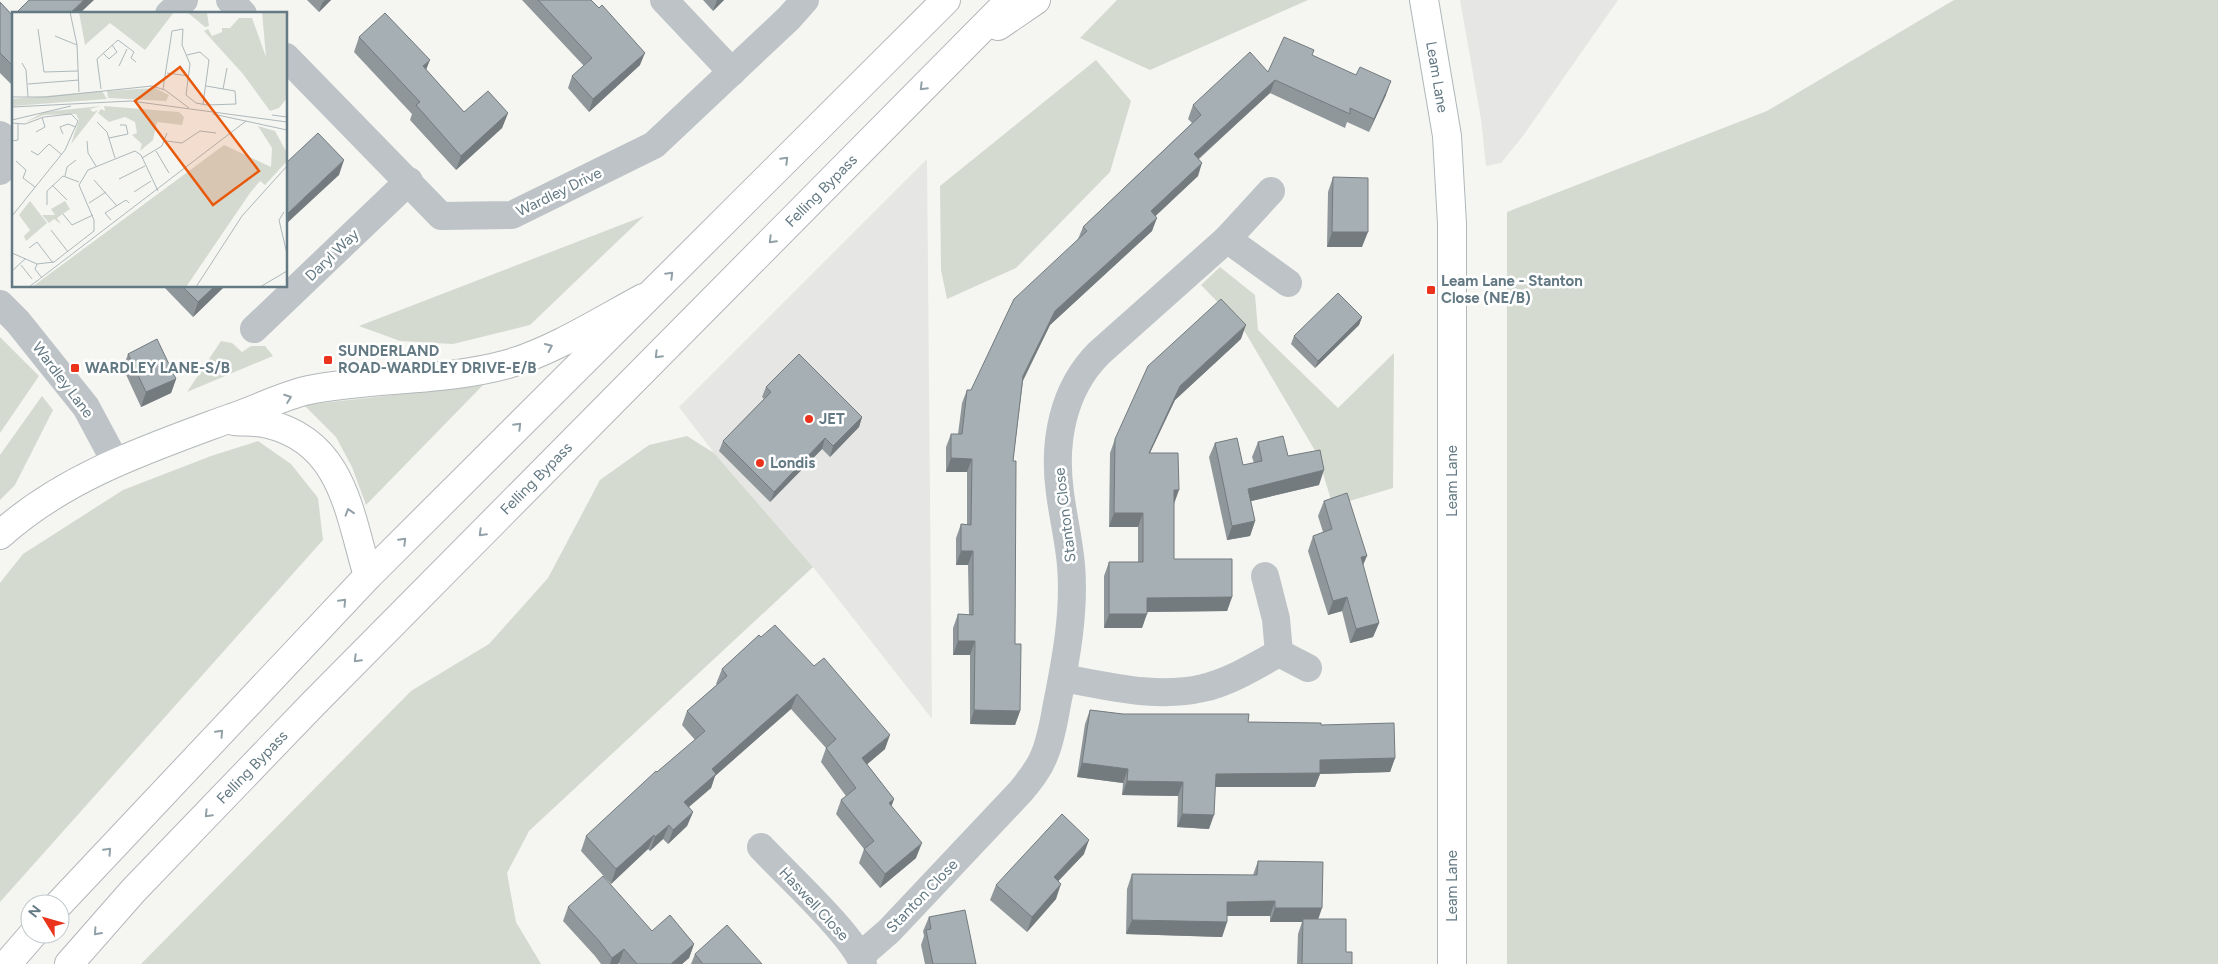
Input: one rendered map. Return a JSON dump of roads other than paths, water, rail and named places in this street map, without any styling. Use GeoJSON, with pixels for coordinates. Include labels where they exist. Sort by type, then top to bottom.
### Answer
{"type":"FeatureCollection","features":[{"type":"Feature","properties":{"kind":"main road"},"geometry":{"type":"LineString","coordinates":[[69,894],[368,576],[946,0]]}},
{"type":"Feature","properties":{"kind":"main road","name":"Felling Bypass"},"geometry":{"type":"LineString","coordinates":[[68,964],[133,891],[312,705],[1010,0]]}},
{"type":"Feature","properties":{"kind":"main road"},"geometry":{"type":"LineString","coordinates":[[958,53],[1036,0]]}},
{"type":"Feature","properties":{"kind":"main road","name":"Leam Lane"},"geometry":{"type":"LineString","coordinates":[[1424,0],[1447,136],[1452,224],[1452,964]]}},
{"type":"Feature","properties":{"kind":"main road"},"geometry":{"type":"LineString","coordinates":[[0,535],[20,516],[61,490],[116,463],[205,426],[308,390],[467,372],[508,364],[548,348],[651,294]]}},
{"type":"Feature","properties":{"kind":"main road"},"geometry":{"type":"LineString","coordinates":[[226,420],[268,424],[295,434],[318,449],[339,478],[368,576]]}},
{"type":"Feature","properties":{"kind":"main road"},"geometry":{"type":"LineString","coordinates":[[7,964],[24,944]]}},
{"type":"Feature","properties":{"kind":"street"},"geometry":{"type":"LineString","coordinates":[[170,12],[184,0]]}},
{"type":"Feature","properties":{"kind":"street"},"geometry":{"type":"LineString","coordinates":[[230,0],[241,12]]}},
{"type":"Feature","properties":{"kind":"street"},"geometry":{"type":"LineString","coordinates":[[664,0],[732,72]]}},
{"type":"Feature","properties":{"kind":"street","name":"Wardley Drive"},"geometry":{"type":"LineString","coordinates":[[288,59],[441,216],[512,216],[654,145],[790,18],[804,0]]}},
{"type":"Feature","properties":{"kind":"street"},"geometry":{"type":"LineString","coordinates":[[0,135],[12,144]]}},
{"type":"Feature","properties":{"kind":"street"},"geometry":{"type":"LineString","coordinates":[[0,171],[12,158]]}},
{"type":"Feature","properties":{"kind":"street","name":"Daryl Way"},"geometry":{"type":"LineString","coordinates":[[254,329],[409,182]]}},
{"type":"Feature","properties":{"kind":"street","name":"Stanton Close"},"geometry":{"type":"LineString","coordinates":[[861,960],[1022,791],[1034,775],[1044,756],[1053,726],[1069,627],[1071,565],[1060,492],[1058,447],[1062,420],[1077,380],[1094,358],[1227,240],[1271,191]]}},
{"type":"Feature","properties":{"kind":"street"},"geometry":{"type":"LineString","coordinates":[[1227,240],[1288,283]]}},
{"type":"Feature","properties":{"kind":"street","name":"Wardley Lane"},"geometry":{"type":"LineString","coordinates":[[0,304],[18,322],[86,408],[116,463]]}},
{"type":"Feature","properties":{"kind":"street"},"geometry":{"type":"LineString","coordinates":[[1265,576],[1276,619],[1279,653]]}},
{"type":"Feature","properties":{"kind":"street"},"geometry":{"type":"LineString","coordinates":[[1062,678],[1152,692],[1196,689],[1230,679],[1279,653]]}},
{"type":"Feature","properties":{"kind":"street"},"geometry":{"type":"LineString","coordinates":[[1279,653],[1308,668]]}},
{"type":"Feature","properties":{"kind":"street","name":"Haswell Close"},"geometry":{"type":"LineString","coordinates":[[761,847],[835,925],[861,960]]}},
{"type":"Feature","properties":{"kind":"place","name":"Leam Lane - Stanton Close (NE/B)"},"geometry":{"type":"Point","coordinates":[1431,290]}},
{"type":"Feature","properties":{"kind":"place","name":"SUNDERLAND ROAD-WARDLEY DRIVE-E/B"},"geometry":{"type":"Point","coordinates":[328,360]}},
{"type":"Feature","properties":{"kind":"place","name":"WARDLEY LANE-S/B"},"geometry":{"type":"Point","coordinates":[75,368]}},
{"type":"Feature","properties":{"kind":"place","name":"JET"},"geometry":{"type":"Point","coordinates":[809,419]}},
{"type":"Feature","properties":{"kind":"place","name":"Londis"},"geometry":{"type":"Point","coordinates":[760,463]}}]}
